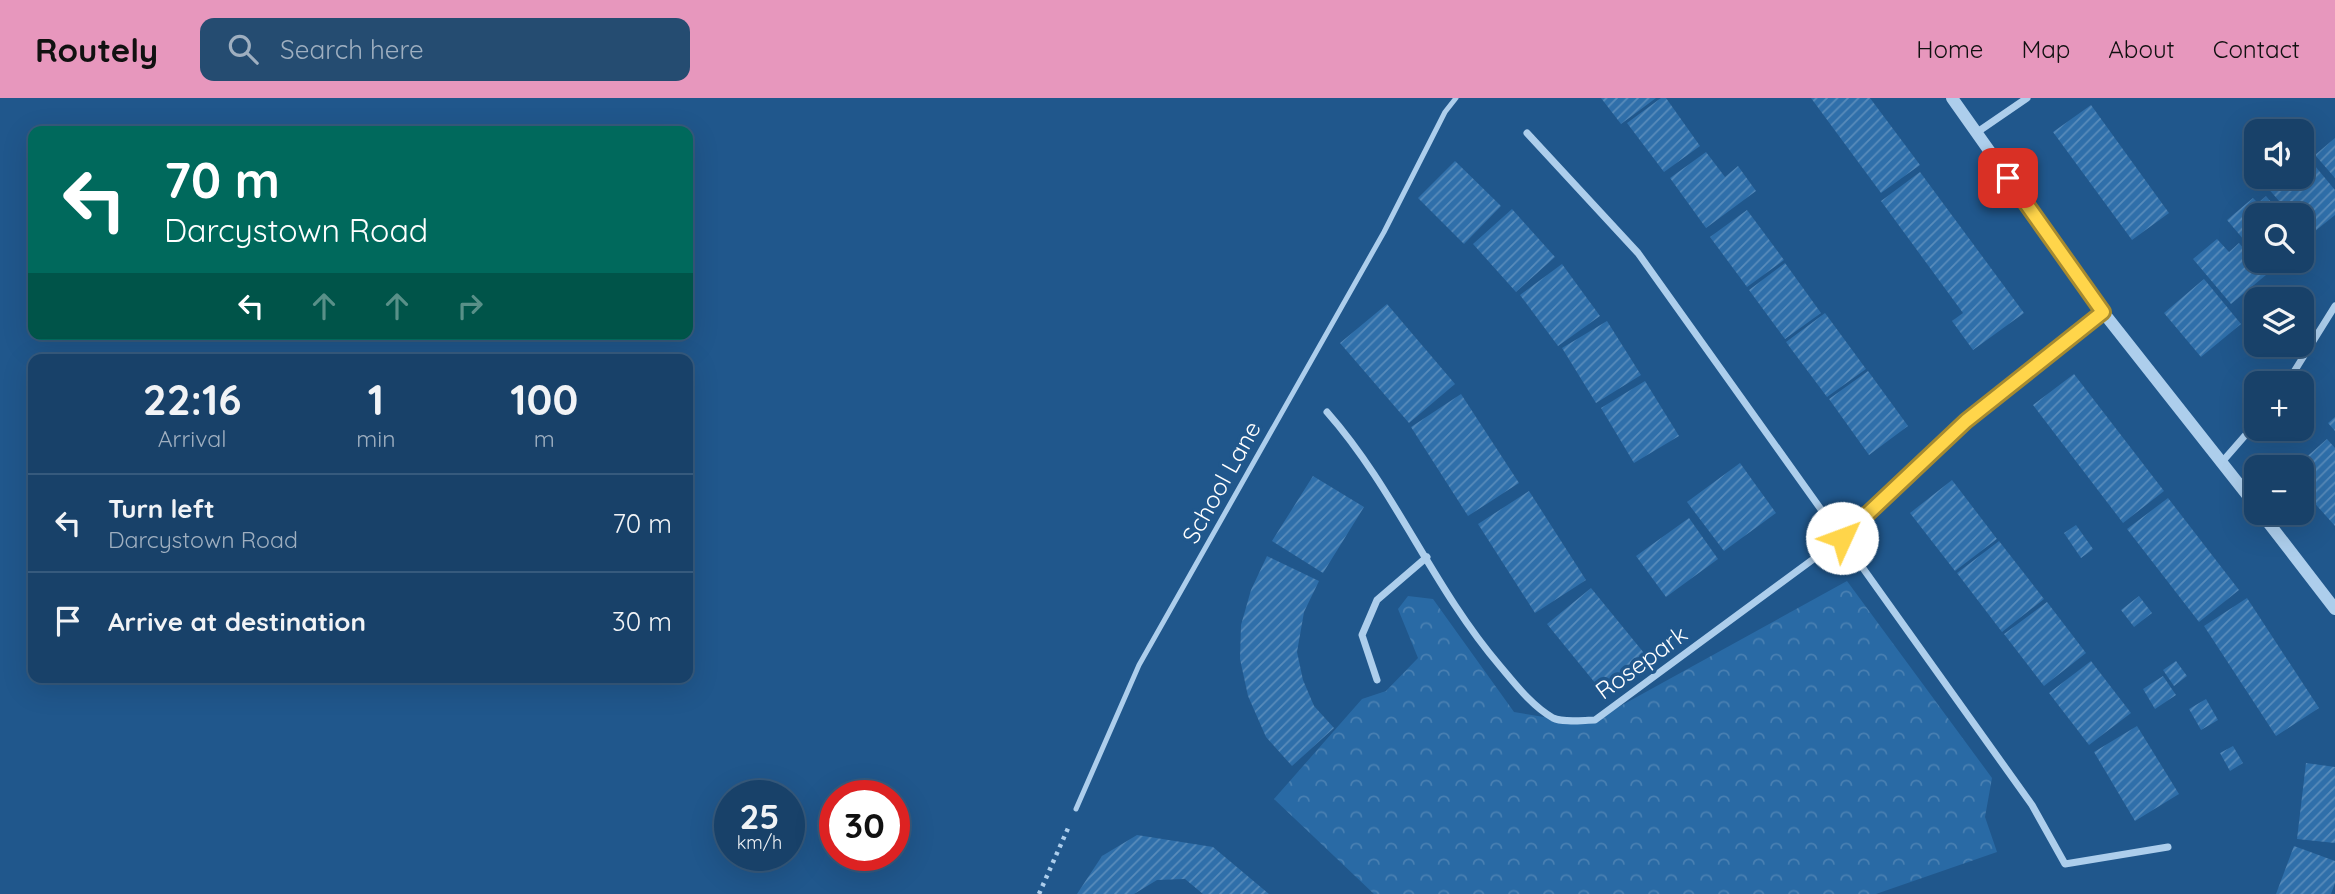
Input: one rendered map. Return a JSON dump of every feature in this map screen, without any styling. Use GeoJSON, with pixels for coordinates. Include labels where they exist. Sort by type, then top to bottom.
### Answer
{"type":"FeatureCollection","features":[{"type":"Feature","properties":{"kind":"street"},"geometry":{"type":"LineString","coordinates":[[1952,98],[2103,312],[2244,490]]}},
{"type":"Feature","properties":{"kind":"street"},"geometry":{"type":"LineString","coordinates":[[1976,133],[2026,98]]}},
{"type":"Feature","properties":{"kind":"street"},"geometry":{"type":"LineString","coordinates":[[1527,133],[1638,253],[2032,805],[2065,864],[2168,847]]}},
{"type":"Feature","properties":{"kind":"street"},"geometry":{"type":"LineString","coordinates":[[2294,371],[2335,306]]}},
{"type":"Feature","properties":{"kind":"street","name":"Rosepark"},"geometry":{"type":"LineString","coordinates":[[1327,412],[1352,440],[1427,557],[1470,631],[1525,695],[1556,719],[1595,720],[1842,538],[1966,421],[2103,312]]}},
{"type":"Feature","properties":{"kind":"street"},"geometry":{"type":"LineString","coordinates":[[2222,462],[2244,437]]}},
{"type":"Feature","properties":{"kind":"street"},"geometry":{"type":"LineString","coordinates":[[2270,525],[2335,609]]}},
{"type":"Feature","properties":{"kind":"street"},"geometry":{"type":"LineString","coordinates":[[1377,680],[1362,635],[1377,600],[1427,557]]}},
{"type":"Feature","properties":{"kind":"lane","name":"School Lane"},"geometry":{"type":"LineString","coordinates":[[1076,809],[1139,666],[1384,232],[1445,112],[1456,98]]}},
{"type":"Feature","properties":{"kind":"path"},"geometry":{"type":"LineString","coordinates":[[1039,894],[1076,809]]}},
{"type":"Feature","properties":{"kind":"green space"},"geometry":{"type":"Polygon","coordinates":[[[1847,581],[1992,778],[1985,817],[1997,852],[1876,894],[1374,894],[1274,799],[1362,699],[1386,691],[1418,658],[1398,609],[1408,596],[1433,599],[1514,712],[1556,719],[1595,720],[1847,581]]]}},
{"type":"Feature","properties":{"kind":"building"},"geometry":{"type":"Polygon","coordinates":[[[1601,98],[1656,98],[1621,124],[1601,98]]]}},
{"type":"Feature","properties":{"kind":"building"},"geometry":{"type":"Polygon","coordinates":[[[1661,98],[1666,98],[1700,146],[1664,172],[1627,123],[1661,98]]]}},
{"type":"Feature","properties":{"kind":"building"},"geometry":{"type":"Polygon","coordinates":[[[1811,98],[1870,98],[1920,165],[1881,193],[1811,98]]]}},
{"type":"Feature","properties":{"kind":"building"},"geometry":{"type":"Polygon","coordinates":[[[2091,105],[2169,213],[2132,240],[2053,132],[2091,105]]]}},
{"type":"Feature","properties":{"kind":"building"},"geometry":{"type":"Polygon","coordinates":[[[2335,138],[2335,178],[2315,155],[2335,138]]]}},
{"type":"Feature","properties":{"kind":"building"},"geometry":{"type":"Polygon","coordinates":[[[1706,152],[1725,177],[1738,166],[1756,191],[1706,228],[1670,178],[1706,152]]]}},
{"type":"Feature","properties":{"kind":"building"},"geometry":{"type":"Polygon","coordinates":[[[1455,161],[1501,206],[1464,244],[1418,198],[1455,161]]]}},
{"type":"Feature","properties":{"kind":"building"},"geometry":{"type":"Polygon","coordinates":[[[2314,165],[2335,190],[2335,215],[2314,232],[2314,203],[2281,203],[2269,189],[2314,189],[2314,165]]]}},
{"type":"Feature","properties":{"kind":"building"},"geometry":{"type":"Polygon","coordinates":[[[1920,172],[2024,313],[1973,350],[1952,321],[1963,313],[1881,201],[1920,172]]]}},
{"type":"Feature","properties":{"kind":"building"},"geometry":{"type":"Polygon","coordinates":[[[2266,196],[2272,203],[2258,203],[2266,196]]]}},
{"type":"Feature","properties":{"kind":"building"},"geometry":{"type":"Polygon","coordinates":[[[2244,206],[2244,240],[2227,220],[2244,206]]]}},
{"type":"Feature","properties":{"kind":"building"},"geometry":{"type":"Polygon","coordinates":[[[1512,209],[1555,257],[1516,292],[1473,244],[1512,209]]]}},
{"type":"Feature","properties":{"kind":"building"},"geometry":{"type":"Polygon","coordinates":[[[1747,210],[1784,260],[1747,287],[1710,237],[1747,210]]]}},
{"type":"Feature","properties":{"kind":"building"},"geometry":{"type":"Polygon","coordinates":[[[2217,239],[2229,252],[2239,243],[2244,249],[2244,273],[2266,275],[2252,287],[2244,287],[2244,293],[2231,304],[2193,259],[2217,239]]]}},
{"type":"Feature","properties":{"kind":"building"},"geometry":{"type":"Polygon","coordinates":[[[1785,263],[1821,313],[1785,339],[1749,290],[1785,263]]]}},
{"type":"Feature","properties":{"kind":"building"},"geometry":{"type":"Polygon","coordinates":[[[1562,264],[1600,316],[1558,346],[1520,295],[1562,264]]]}},
{"type":"Feature","properties":{"kind":"building"},"geometry":{"type":"Polygon","coordinates":[[[2204,279],[2241,324],[2201,357],[2164,313],[2204,279]]]}},
{"type":"Feature","properties":{"kind":"building"},"geometry":{"type":"Polygon","coordinates":[[[1387,304],[1455,384],[1409,423],[1340,343],[1387,304]]]}},
{"type":"Feature","properties":{"kind":"building"},"geometry":{"type":"Polygon","coordinates":[[[1825,313],[1866,369],[1827,397],[1786,342],[1825,313]]]}},
{"type":"Feature","properties":{"kind":"building"},"geometry":{"type":"Polygon","coordinates":[[[1607,321],[1641,375],[1596,403],[1562,348],[1607,321]]]}},
{"type":"Feature","properties":{"kind":"building"},"geometry":{"type":"Polygon","coordinates":[[[1868,371],[1908,426],[1869,455],[1829,399],[1868,371]]]}},
{"type":"Feature","properties":{"kind":"building"},"geometry":{"type":"Polygon","coordinates":[[[2074,374],[2164,491],[2123,523],[2033,405],[2074,374]]]}},
{"type":"Feature","properties":{"kind":"building"},"geometry":{"type":"Polygon","coordinates":[[[1645,381],[1679,436],[1634,463],[1601,408],[1645,381]]]}},
{"type":"Feature","properties":{"kind":"building"},"geometry":{"type":"Polygon","coordinates":[[[1461,394],[1519,483],[1468,516],[1411,427],[1461,394]]]}},
{"type":"Feature","properties":{"kind":"building"},"geometry":{"type":"Polygon","coordinates":[[[2335,417],[2335,431],[2328,423],[2335,417]]]}},
{"type":"Feature","properties":{"kind":"building"},"geometry":{"type":"Polygon","coordinates":[[[2327,439],[2335,448],[2335,526],[2314,503],[2314,455],[2309,455],[2327,439]]]}},
{"type":"Feature","properties":{"kind":"building"},"geometry":{"type":"Polygon","coordinates":[[[1740,463],[1776,513],[1724,551],[1687,502],[1740,463]]]}},
{"type":"Feature","properties":{"kind":"building"},"geometry":{"type":"Polygon","coordinates":[[[1313,476],[1364,507],[1323,573],[1272,541],[1313,476]]]}},
{"type":"Feature","properties":{"kind":"building"},"geometry":{"type":"Polygon","coordinates":[[[1952,480],[1997,539],[1955,571],[1910,513],[1952,480]]]}},
{"type":"Feature","properties":{"kind":"building"},"geometry":{"type":"Polygon","coordinates":[[[1529,491],[1586,580],[1535,613],[1478,524],[1529,491]]]}},
{"type":"Feature","properties":{"kind":"building"},"geometry":{"type":"Polygon","coordinates":[[[2168,498],[2239,590],[2199,622],[2127,529],[2168,498]]]}},
{"type":"Feature","properties":{"kind":"building"},"geometry":{"type":"Polygon","coordinates":[[[1689,518],[1718,559],[1666,597],[1636,556],[1689,518]]]}},
{"type":"Feature","properties":{"kind":"building"},"geometry":{"type":"Polygon","coordinates":[[[2076,525],[2093,549],[2081,558],[2064,533],[2076,525]]]}},
{"type":"Feature","properties":{"kind":"building"},"geometry":{"type":"Polygon","coordinates":[[[1999,541],[2044,599],[2002,632],[1957,573],[1999,541]]]}},
{"type":"Feature","properties":{"kind":"building"},"geometry":{"type":"Polygon","coordinates":[[[1267,556],[1319,581],[1304,612],[1297,652],[1303,680],[1314,706],[1334,728],[1292,766],[1266,737],[1248,696],[1240,659],[1241,625],[1251,590],[1267,556]]]}},
{"type":"Feature","properties":{"kind":"building"},"geometry":{"type":"Polygon","coordinates":[[[1591,588],[1644,653],[1600,689],[1547,624],[1591,588]]]}},
{"type":"Feature","properties":{"kind":"building"},"geometry":{"type":"Polygon","coordinates":[[[2139,596],[2152,613],[2134,627],[2121,610],[2139,596]]]}},
{"type":"Feature","properties":{"kind":"building"},"geometry":{"type":"Polygon","coordinates":[[[2247,598],[2319,708],[2276,736],[2204,626],[2247,598]]]}},
{"type":"Feature","properties":{"kind":"building"},"geometry":{"type":"Polygon","coordinates":[[[2047,602],[2086,653],[2044,686],[2004,634],[2047,602]]]}},
{"type":"Feature","properties":{"kind":"building"},"geometry":{"type":"Polygon","coordinates":[[[2091,661],[2131,713],[2089,745],[2049,693],[2091,661]]]}},
{"type":"Feature","properties":{"kind":"building"},"geometry":{"type":"Polygon","coordinates":[[[2176,661],[2187,676],[2174,686],[2163,670],[2176,661]]]}},
{"type":"Feature","properties":{"kind":"building"},"geometry":{"type":"Polygon","coordinates":[[[2163,676],[2176,695],[2155,709],[2143,689],[2163,676]]]}},
{"type":"Feature","properties":{"kind":"building"},"geometry":{"type":"Polygon","coordinates":[[[2206,699],[2218,720],[2201,730],[2189,709],[2206,699]]]}},
{"type":"Feature","properties":{"kind":"building"},"geometry":{"type":"Polygon","coordinates":[[[2137,726],[2179,794],[2135,821],[2094,752],[2137,726]]]}},
{"type":"Feature","properties":{"kind":"building"},"geometry":{"type":"Polygon","coordinates":[[[2233,746],[2243,763],[2230,771],[2220,753],[2233,746]]]}},
{"type":"Feature","properties":{"kind":"building"},"geometry":{"type":"Polygon","coordinates":[[[2306,763],[2335,767],[2335,843],[2297,839],[2306,763]]]}},
{"type":"Feature","properties":{"kind":"building"},"geometry":{"type":"Polygon","coordinates":[[[1137,835],[1213,847],[1269,894],[1203,894],[1185,879],[1157,880],[1134,894],[1077,894],[1102,856],[1137,835]]]}},
{"type":"Feature","properties":{"kind":"building"},"geometry":{"type":"Polygon","coordinates":[[[2294,846],[2335,861],[2335,883],[2331,894],[2276,894],[2294,846]]]}},
{"type":"Feature","properties":{"kind":"route"},"geometry":{"type":"LineString","coordinates":[[1842,538],[1966,421],[2103,312],[2008,178]]}}]}
